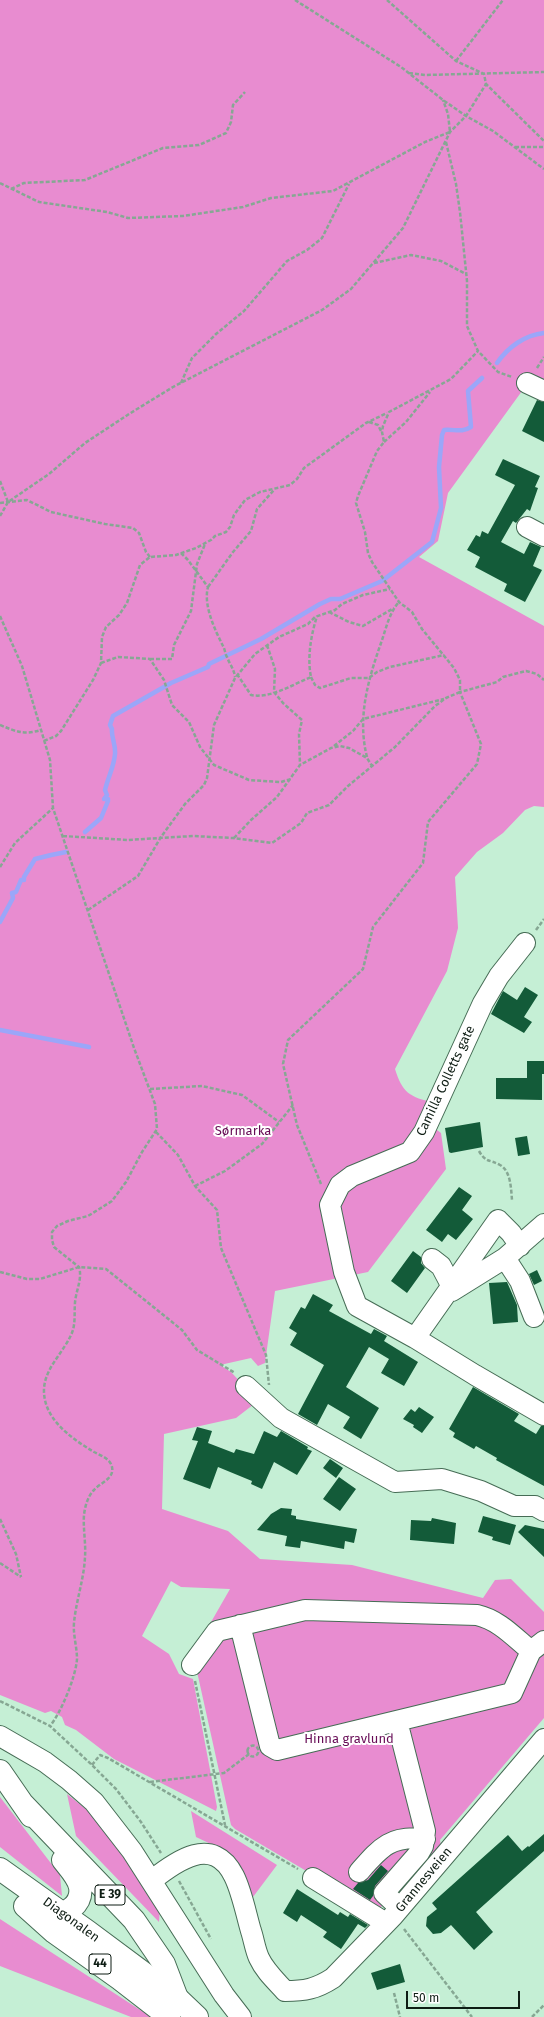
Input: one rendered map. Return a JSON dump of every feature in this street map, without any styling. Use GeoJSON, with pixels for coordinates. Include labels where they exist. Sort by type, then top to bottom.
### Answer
{"type":"FeatureCollection","features":[{"type":"Feature","properties":{"kind":"main road","name":"E 39"},"geometry":{"type":"LineString","coordinates":[[0,1770],[80,1886],[80,1894],[77,1902],[71,1909],[62,1913]]}},
{"type":"Feature","properties":{"kind":"main road","name":"E 39"},"geometry":{"type":"LineString","coordinates":[[23,1804],[134,1920],[164,1964],[173,2008]]}},
{"type":"Feature","properties":{"kind":"main road","name":"Diagonalen"},"geometry":{"type":"LineString","coordinates":[[0,1869],[62,1913],[173,2008]]}},
{"type":"Feature","properties":{"kind":"main road","name":"Diagonalen"},"geometry":{"type":"LineString","coordinates":[[0,1887],[31,1910],[54,1932],[120,1978],[173,2008],[197,2017]]}},
{"type":"Feature","properties":{"kind":"main road"},"geometry":{"type":"LineString","coordinates":[[31,1910],[50,1915],[62,1913]]}},
{"type":"Feature","properties":{"kind":"street","name":"Camilla Colletts gate"},"geometry":{"type":"LineString","coordinates":[[330,1205],[340,1184],[352,1176],[410,1152],[424,1132],[483,1003],[498,976],[525,943]]}},
{"type":"Feature","properties":{"kind":"street"},"geometry":{"type":"LineString","coordinates":[[330,1205],[344,1272],[357,1306],[415,1338],[474,1375],[544,1415]]}},
{"type":"Feature","properties":{"kind":"street"},"geometry":{"type":"LineString","coordinates":[[415,1338],[498,1220],[511,1233],[512,1252],[520,1281],[534,1317]]}},
{"type":"Feature","properties":{"kind":"street"},"geometry":{"type":"LineString","coordinates":[[447,1291],[512,1252],[544,1224]]}},
{"type":"Feature","properties":{"kind":"street"},"geometry":{"type":"LineString","coordinates":[[432,1258],[441,1266],[447,1291]]}},
{"type":"Feature","properties":{"kind":"street"},"geometry":{"type":"LineString","coordinates":[[246,1386],[282,1418],[395,1482],[442,1479],[481,1491],[514,1506],[535,1506],[544,1511]]}},
{"type":"Feature","properties":{"kind":"street"},"geometry":{"type":"LineString","coordinates":[[192,1665],[217,1631],[240,1625],[305,1610],[476,1615],[488,1618],[498,1623],[537,1646],[512,1693],[280,1750],[274,1750],[270,1746],[240,1625]]}},
{"type":"Feature","properties":{"kind":"street"},"geometry":{"type":"LineString","coordinates":[[393,1916],[384,1893],[419,1853],[425,1839],[424,1824],[397,1721]]}},
{"type":"Feature","properties":{"kind":"street"},"geometry":{"type":"LineString","coordinates":[[0,1736],[45,1762],[69,1780],[94,1802],[132,1851],[224,1996],[241,2017]]}},
{"type":"Feature","properties":{"kind":"street","name":"Grannesveien"},"geometry":{"type":"LineString","coordinates":[[151,1881],[170,1866],[190,1855],[204,1853],[214,1856],[226,1864],[234,1876],[258,1956],[266,1970],[285,1991],[306,1991],[333,1978],[393,1916],[544,1739]]}},
{"type":"Feature","properties":{"kind":"street"},"geometry":{"type":"LineString","coordinates":[[359,1872],[385,1845],[405,1839],[425,1839]]}},
{"type":"Feature","properties":{"kind":"street"},"geometry":{"type":"LineString","coordinates":[[313,1878],[393,1916]]}},
{"type":"Feature","properties":{"kind":"path"},"geometry":{"type":"LineString","coordinates":[[295,0],[408,73],[443,100],[515,146],[544,168]]}},
{"type":"Feature","properties":{"kind":"path"},"geometry":{"type":"LineString","coordinates":[[387,0],[456,61],[484,74]]}},
{"type":"Feature","properties":{"kind":"path"},"geometry":{"type":"LineString","coordinates":[[456,61],[503,0]]}},
{"type":"Feature","properties":{"kind":"path"},"geometry":{"type":"LineString","coordinates":[[408,73],[425,75],[544,72]]}},
{"type":"Feature","properties":{"kind":"path"},"geometry":{"type":"LineString","coordinates":[[484,74],[486,84],[544,141]]}},
{"type":"Feature","properties":{"kind":"path"},"geometry":{"type":"LineString","coordinates":[[0,516],[8,502],[49,474],[85,443],[129,414],[181,383],[322,310],[351,289],[403,228],[450,132],[466,116],[486,84]]}},
{"type":"Feature","properties":{"kind":"path"},"geometry":{"type":"LineString","coordinates":[[11,189],[24,183],[85,180],[163,148],[199,145],[226,133],[231,122],[232,105],[245,92]]}},
{"type":"Feature","properties":{"kind":"path"},"geometry":{"type":"LineString","coordinates":[[443,100],[448,114],[450,132]]}},
{"type":"Feature","properties":{"kind":"path"},"geometry":{"type":"LineString","coordinates":[[0,183],[39,202],[94,210],[128,218],[184,216],[243,207],[271,198],[332,191],[424,142],[450,132]]}},
{"type":"Feature","properties":{"kind":"path"},"geometry":{"type":"LineString","coordinates":[[446,142],[456,184],[467,281],[467,326],[478,350],[498,372],[536,387]]}},
{"type":"Feature","properties":{"kind":"path"},"geometry":{"type":"LineString","coordinates":[[515,146],[544,147]]}},
{"type":"Feature","properties":{"kind":"path"},"geometry":{"type":"LineString","coordinates":[[181,383],[192,358],[216,334],[244,311],[287,261],[307,250],[322,238],[349,183]]}},
{"type":"Feature","properties":{"kind":"path"},"geometry":{"type":"LineString","coordinates":[[373,263],[411,255],[441,261],[465,273]]}},
{"type":"Feature","properties":{"kind":"path"},"geometry":{"type":"LineString","coordinates":[[44,741],[56,736],[61,731],[93,680],[101,663],[102,637],[106,627],[119,615],[127,603],[140,565],[150,557],[180,553],[206,543],[215,536],[226,532],[230,527],[234,516],[245,500],[260,492],[290,485],[297,480],[304,468],[366,423],[451,379],[478,350]]}},
{"type":"Feature","properties":{"kind":"path"},"geometry":{"type":"LineString","coordinates":[[330,1205],[298,1125],[283,1064],[288,1040],[363,969],[373,927],[423,863],[428,822],[477,764],[481,744],[460,692],[460,680],[454,668],[422,629],[412,612],[399,602],[368,553],[365,532],[356,503],[377,451],[384,442],[406,422],[414,409],[433,389]]}},
{"type":"Feature","properties":{"kind":"path"},"geometry":{"type":"LineString","coordinates":[[382,432],[385,418],[389,412]]}},
{"type":"Feature","properties":{"kind":"path"},"geometry":{"type":"LineString","coordinates":[[366,423],[373,422],[378,425],[382,432],[384,442]]}},
{"type":"Feature","properties":{"kind":"path"},"geometry":{"type":"LineString","coordinates":[[0,480],[8,502]]}},
{"type":"Feature","properties":{"kind":"path"},"geometry":{"type":"LineString","coordinates":[[235,678],[232,666],[227,659],[224,646],[219,640],[214,628],[206,595],[208,587],[233,552],[251,531],[257,509],[275,489]]}},
{"type":"Feature","properties":{"kind":"path"},"geometry":{"type":"LineString","coordinates":[[0,503],[27,500],[51,512],[105,524],[132,528],[139,533],[146,552],[150,557]]}},
{"type":"Feature","properties":{"kind":"path"},"geometry":{"type":"LineString","coordinates":[[101,663],[118,657],[172,659],[174,645],[191,611],[196,570],[206,543]]}},
{"type":"Feature","properties":{"kind":"path"},"geometry":{"type":"LineString","coordinates":[[180,553],[196,570],[208,587]]}},
{"type":"Feature","properties":{"kind":"path"},"geometry":{"type":"LineString","coordinates":[[88,910],[138,876],[161,837],[186,804],[204,785],[207,778],[208,758],[214,725],[235,678],[255,654],[262,650],[267,644],[279,637],[301,628],[317,616],[329,612],[342,604],[363,595],[373,594],[384,589],[390,589]]}},
{"type":"Feature","properties":{"kind":"path"},"geometry":{"type":"LineString","coordinates":[[329,612],[349,622],[363,626],[394,608],[399,602]]}},
{"type":"Feature","properties":{"kind":"path"},"geometry":{"type":"LineString","coordinates":[[372,766],[367,758],[363,744],[363,719],[369,678],[394,608]]}},
{"type":"Feature","properties":{"kind":"path"},"geometry":{"type":"LineString","coordinates":[[0,616],[22,666],[50,760],[54,808],[155,1104],[158,1126],[156,1132],[142,1152],[126,1182],[112,1201],[88,1216],[68,1221],[57,1226],[52,1232],[54,1247],[79,1267],[80,1277],[75,1298],[75,1321],[72,1334],[47,1374],[44,1388],[46,1404],[53,1418],[69,1436],[105,1457],[111,1464],[112,1474],[106,1482],[95,1489],[88,1500],[84,1514],[85,1558],[74,1621],[73,1638],[77,1660],[73,1676],[56,1719],[50,1726]]}},
{"type":"Feature","properties":{"kind":"path"},"geometry":{"type":"LineString","coordinates":[[317,616],[312,630],[309,664],[311,677],[320,688],[351,678],[369,678],[377,672],[390,667],[444,655]]}},
{"type":"Feature","properties":{"kind":"path"},"geometry":{"type":"LineString","coordinates":[[267,644],[275,669],[274,692],[283,703],[302,720],[299,734],[300,765]]}},
{"type":"Feature","properties":{"kind":"path"},"geometry":{"type":"LineString","coordinates":[[150,659],[164,680],[172,704],[189,722],[200,746],[214,765],[249,780],[281,782],[291,779]]}},
{"type":"Feature","properties":{"kind":"path"},"geometry":{"type":"LineString","coordinates":[[233,838],[278,797],[300,765],[332,747],[353,732],[363,719],[446,698],[460,692],[497,682],[504,677],[526,671],[537,674],[544,680]]}},
{"type":"Feature","properties":{"kind":"path"},"geometry":{"type":"LineString","coordinates":[[238,674],[251,695],[262,696],[311,677]]}},
{"type":"Feature","properties":{"kind":"path"},"geometry":{"type":"LineString","coordinates":[[63,836],[128,840],[193,836],[233,838],[272,843],[301,823],[307,813],[329,805],[348,786],[395,747],[423,716],[446,698]]}},
{"type":"Feature","properties":{"kind":"path"},"geometry":{"type":"LineString","coordinates":[[0,725],[17,732],[28,734],[41,730]]}},
{"type":"Feature","properties":{"kind":"path"},"geometry":{"type":"LineString","coordinates":[[332,747],[340,746],[349,748],[367,758]]}},
{"type":"Feature","properties":{"kind":"path"},"geometry":{"type":"LineString","coordinates":[[0,867],[15,843],[54,808]]}},
{"type":"Feature","properties":{"kind":"path"},"geometry":{"type":"LineString","coordinates":[[150,1089],[202,1086],[242,1095],[279,1122]]}},
{"type":"Feature","properties":{"kind":"path"},"geometry":{"type":"LineString","coordinates":[[195,1186],[225,1171],[262,1144],[293,1104]]}},
{"type":"Feature","properties":{"kind":"path"},"geometry":{"type":"LineString","coordinates":[[156,1132],[178,1155],[195,1186],[217,1210],[221,1248],[266,1355],[270,1378],[264,1402]]}},
{"type":"Feature","properties":{"kind":"path"},"geometry":{"type":"LineString","coordinates":[[479,1152],[484,1160],[501,1165],[509,1177],[512,1200]]}},
{"type":"Feature","properties":{"kind":"path"},"geometry":{"type":"LineString","coordinates":[[0,1272],[27,1279],[40,1279],[79,1267],[106,1270],[182,1330],[197,1350],[233,1371],[246,1386]]}},
{"type":"Feature","properties":{"kind":"path"},"geometry":{"type":"LineString","coordinates":[[0,1519],[16,1554],[21,1577],[0,1563]]}},
{"type":"Feature","properties":{"kind":"path"},"geometry":{"type":"LineString","coordinates":[[192,1665],[225,1826]]}},
{"type":"Feature","properties":{"kind":"path"},"geometry":{"type":"LineString","coordinates":[[0,1701],[50,1726],[92,1765],[116,1789],[141,1822],[162,1855]]}},
{"type":"Feature","properties":{"kind":"path"},"geometry":{"type":"LineString","coordinates":[[149,1782],[224,1773],[249,1754]]}},
{"type":"Feature","properties":{"kind":"path"},"geometry":{"type":"LineString","coordinates":[[92,1765],[100,1755],[313,1878]]}},
{"type":"Feature","properties":{"kind":"path"},"geometry":{"type":"LineString","coordinates":[[393,1916],[449,1984],[472,2017]]}},
{"type":"Feature","properties":{"kind":"path"},"geometry":{"type":"LineString","coordinates":[[394,1994],[400,2017]]}},
{"type":"Feature","properties":{"kind":"path"},"geometry":{"type":"LineString","coordinates":[[532,2017],[544,2005]]}},
{"type":"Feature","properties":{"kind":"green space"},"geometry":{"type":"Polygon","coordinates":[[[0,0],[544,0],[544,386],[530,380],[448,493],[438,541],[419,557],[544,626],[544,807],[534,806],[525,810],[503,833],[477,852],[455,877],[458,928],[447,971],[395,1069],[401,1083],[408,1093],[434,1102],[425,1121],[441,1133],[446,1169],[368,1272],[275,1291],[265,1363],[258,1366],[251,1358],[220,1365],[231,1372],[258,1401],[236,1418],[164,1434],[162,1509],[228,1531],[260,1559],[352,1565],[483,1598],[495,1580],[511,1579],[544,1612],[544,1718],[440,1840],[441,1846],[376,1912],[235,1829],[231,1825],[196,1667],[199,1643],[230,1589],[181,1587],[171,1581],[142,1636],[169,1654],[179,1674],[193,1679],[217,1807],[216,1811],[114,1759],[76,1730],[65,1725],[62,1717],[51,1711],[45,1713],[0,1695],[0,0]]]}},
{"type":"Feature","properties":{"kind":"green space"},"geometry":{"type":"Polygon","coordinates":[[[67,1794],[101,1821],[160,1907],[159,1922],[76,1836],[67,1794]]]}},
{"type":"Feature","properties":{"kind":"green space"},"geometry":{"type":"Polygon","coordinates":[[[0,1797],[60,1875],[62,1896],[0,1847],[0,1797]]]}},
{"type":"Feature","properties":{"kind":"green space"},"geometry":{"type":"Polygon","coordinates":[[[191,1811],[277,1865],[253,1897],[230,1853],[196,1837],[191,1811]]]}},
{"type":"Feature","properties":{"kind":"green space"},"geometry":{"type":"Polygon","coordinates":[[[0,1919],[151,2017],[131,2017],[0,1966],[0,1919]]]}},
{"type":"Feature","properties":{"kind":"building"},"geometry":{"type":"Polygon","coordinates":[[[537,400],[544,402],[544,442],[522,431],[537,400]]]}},
{"type":"Feature","properties":{"kind":"building"},"geometry":{"type":"Polygon","coordinates":[[[503,459],[540,476],[535,487],[538,488],[530,511],[527,509],[516,523],[513,521],[501,542],[524,554],[530,542],[541,547],[533,566],[542,570],[525,602],[504,591],[507,584],[475,567],[480,557],[467,550],[476,535],[480,537],[482,531],[488,534],[515,485],[495,475],[503,459]]]}},
{"type":"Feature","properties":{"kind":"building"},"geometry":{"type":"Polygon","coordinates":[[[525,987],[538,995],[524,1017],[532,1022],[524,1033],[491,1014],[503,991],[517,1000],[525,987]]]}},
{"type":"Feature","properties":{"kind":"building"},"geometry":{"type":"Polygon","coordinates":[[[527,1061],[544,1061],[544,1074],[542,1074],[542,1100],[496,1099],[496,1078],[527,1078],[527,1061]]]}},
{"type":"Feature","properties":{"kind":"building"},"geometry":{"type":"Polygon","coordinates":[[[480,1122],[483,1147],[451,1153],[449,1152],[445,1128],[480,1122]]]}},
{"type":"Feature","properties":{"kind":"building"},"geometry":{"type":"Polygon","coordinates":[[[527,1136],[530,1154],[518,1156],[515,1138],[527,1136]]]}},
{"type":"Feature","properties":{"kind":"building"},"geometry":{"type":"Polygon","coordinates":[[[459,1187],[472,1196],[462,1210],[473,1219],[456,1240],[448,1234],[442,1242],[426,1230],[459,1187]]]}},
{"type":"Feature","properties":{"kind":"building"},"geometry":{"type":"Polygon","coordinates":[[[413,1251],[421,1257],[421,1263],[425,1268],[407,1293],[391,1281],[413,1251]]]}},
{"type":"Feature","properties":{"kind":"building"},"geometry":{"type":"Polygon","coordinates":[[[537,1270],[542,1281],[534,1285],[529,1274],[537,1270]]]}},
{"type":"Feature","properties":{"kind":"building"},"geometry":{"type":"Polygon","coordinates":[[[507,1282],[517,1305],[518,1322],[493,1324],[489,1283],[507,1282]]]}},
{"type":"Feature","properties":{"kind":"building"},"geometry":{"type":"Polygon","coordinates":[[[313,1294],[333,1305],[329,1311],[371,1334],[374,1329],[387,1336],[384,1341],[418,1362],[404,1386],[381,1373],[389,1359],[369,1347],[346,1387],[379,1408],[361,1439],[343,1428],[350,1417],[328,1404],[317,1425],[298,1414],[324,1365],[290,1345],[297,1333],[289,1328],[301,1307],[305,1309],[313,1294]]]}},
{"type":"Feature","properties":{"kind":"building"},"geometry":{"type":"Polygon","coordinates":[[[473,1387],[519,1414],[514,1421],[536,1434],[541,1426],[544,1426],[544,1486],[496,1460],[497,1458],[476,1446],[474,1449],[453,1437],[455,1433],[449,1429],[473,1387]]]}},
{"type":"Feature","properties":{"kind":"building"},"geometry":{"type":"Polygon","coordinates":[[[419,1407],[434,1417],[422,1433],[413,1427],[414,1425],[403,1419],[411,1409],[415,1412],[419,1407]]]}},
{"type":"Feature","properties":{"kind":"building"},"geometry":{"type":"Polygon","coordinates":[[[197,1427],[212,1431],[208,1443],[234,1453],[236,1449],[254,1454],[264,1431],[277,1437],[281,1431],[312,1451],[297,1475],[274,1462],[262,1489],[251,1484],[252,1481],[218,1467],[210,1489],[183,1479],[198,1441],[192,1440],[197,1427]]]}},
{"type":"Feature","properties":{"kind":"building"},"geometry":{"type":"Polygon","coordinates":[[[330,1459],[343,1468],[336,1478],[323,1468],[330,1459]]]}},
{"type":"Feature","properties":{"kind":"building"},"geometry":{"type":"Polygon","coordinates":[[[339,1477],[356,1489],[340,1511],[323,1499],[339,1477]]]}},
{"type":"Feature","properties":{"kind":"building"},"geometry":{"type":"Polygon","coordinates":[[[281,1508],[292,1509],[291,1515],[296,1516],[296,1519],[357,1529],[354,1543],[345,1541],[344,1549],[301,1541],[300,1548],[285,1546],[287,1536],[257,1530],[271,1514],[281,1508]]]}},
{"type":"Feature","properties":{"kind":"building"},"geometry":{"type":"Polygon","coordinates":[[[483,1516],[516,1525],[510,1545],[492,1540],[493,1537],[478,1532],[483,1516]]]}},
{"type":"Feature","properties":{"kind":"building"},"geometry":{"type":"Polygon","coordinates":[[[432,1518],[456,1523],[454,1544],[410,1540],[411,1520],[431,1521],[432,1518]]]}},
{"type":"Feature","properties":{"kind":"building"},"geometry":{"type":"Polygon","coordinates":[[[525,1525],[544,1529],[544,1557],[518,1532],[525,1525]]]}},
{"type":"Feature","properties":{"kind":"building"},"geometry":{"type":"Polygon","coordinates":[[[544,1834],[544,1851],[476,1912],[493,1932],[474,1950],[451,1925],[441,1933],[433,1934],[426,1926],[427,1917],[437,1909],[432,1903],[508,1835],[522,1851],[544,1834]]]}},
{"type":"Feature","properties":{"kind":"building"},"geometry":{"type":"Polygon","coordinates":[[[381,1865],[388,1871],[375,1886],[373,1896],[370,1900],[353,1889],[358,1883],[368,1880],[381,1865]]]}},
{"type":"Feature","properties":{"kind":"building"},"geometry":{"type":"Polygon","coordinates":[[[297,1889],[338,1915],[340,1912],[348,1917],[350,1914],[368,1925],[365,1928],[358,1924],[341,1949],[323,1937],[327,1932],[301,1915],[297,1922],[283,1913],[297,1889]]]}},
{"type":"Feature","properties":{"kind":"building"},"geometry":{"type":"Polygon","coordinates":[[[400,1964],[405,1982],[377,1990],[371,1973],[400,1964]]]}},
{"type":"Feature","properties":{"kind":"waterway"},"geometry":{"type":"LineString","coordinates":[[497,363],[506,352],[524,339],[544,333]]}},
{"type":"Feature","properties":{"kind":"waterway"},"geometry":{"type":"LineString","coordinates":[[85,832],[101,818],[108,801],[108,799],[104,799],[107,795],[105,790],[115,754],[112,729],[110,725],[113,716],[171,683],[208,667],[209,664],[261,639],[320,604],[331,599],[340,599],[382,581],[432,542],[441,508],[439,467],[442,435],[444,430],[461,430],[471,427],[468,391],[482,378]]}},
{"type":"Feature","properties":{"kind":"waterway"},"geometry":{"type":"LineString","coordinates":[[0,922],[13,898],[12,893],[16,892],[21,880],[24,880],[24,877],[35,859],[66,852]]}},
{"type":"Feature","properties":{"kind":"waterway"},"geometry":{"type":"LineString","coordinates":[[0,1030],[89,1047]]}},
{"type":"Feature","properties":{"kind":"park label","name":"Sørmarka"},"geometry":{"type":"Point","coordinates":[243,1131]}},
{"type":"Feature","properties":{"kind":"park label","name":"Hinna gravlund"},"geometry":{"type":"Point","coordinates":[349,1739]}}]}
